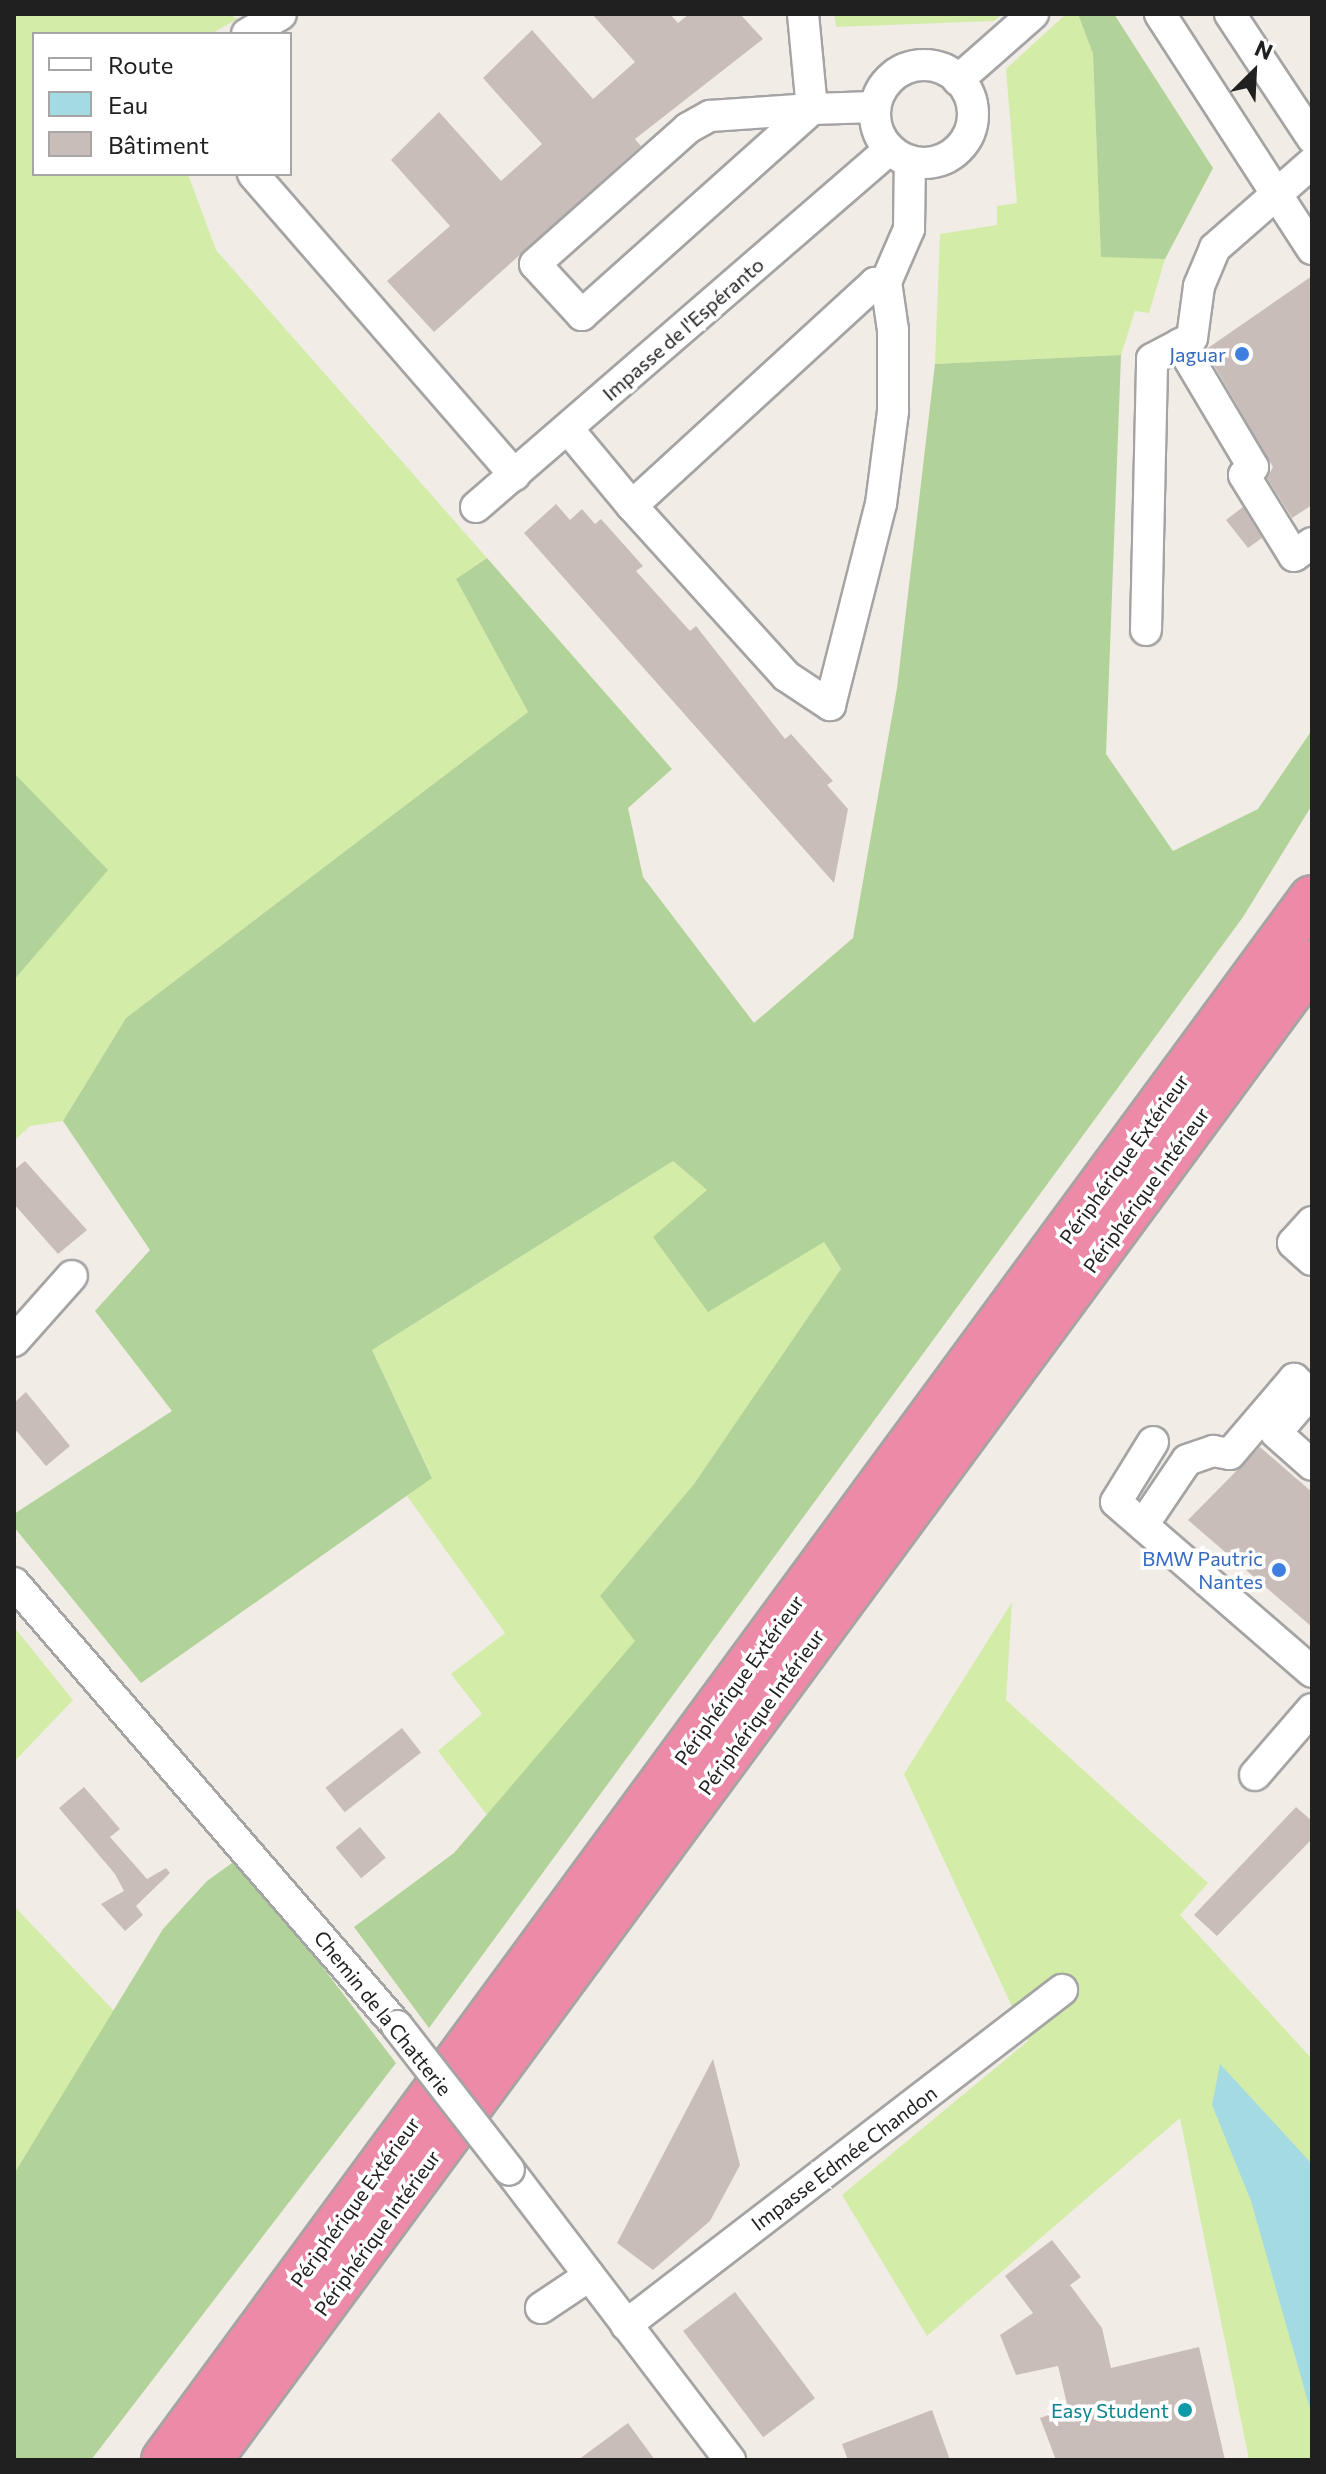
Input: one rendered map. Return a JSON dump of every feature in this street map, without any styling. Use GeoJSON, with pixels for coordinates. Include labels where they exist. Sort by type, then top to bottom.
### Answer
{"type":"FeatureCollection","features":[{"type":"Feature","properties":{"kind":"highway","name":"Périphérique Extérieur"},"geometry":{"type":"LineString","coordinates":[[164,2460],[1312,898]]}},
{"type":"Feature","properties":{"kind":"highway","name":"Périphérique Intérieur"},"geometry":{"type":"LineString","coordinates":[[209,2460],[1312,963]]}},
{"type":"Feature","properties":{"kind":"street"},"geometry":{"type":"LineString","coordinates":[[250,32],[281,14]]}},
{"type":"Feature","properties":{"kind":"street"},"geometry":{"type":"LineString","coordinates":[[803,14],[812,109]]}},
{"type":"Feature","properties":{"kind":"street"},"geometry":{"type":"LineString","coordinates":[[958,80],[1033,14]]}},
{"type":"Feature","properties":{"kind":"street"},"geometry":{"type":"LineString","coordinates":[[1160,14],[1312,249]]}},
{"type":"Feature","properties":{"kind":"street"},"geometry":{"type":"LineString","coordinates":[[1230,14],[1312,138]]}},
{"type":"Feature","properties":{"kind":"street"},"geometry":{"type":"LineString","coordinates":[[568,429],[632,506],[786,676],[830,705],[881,504],[893,411],[893,330],[886,282],[909,229],[900,155],[875,123],[875,107],[889,80],[915,66],[958,80],[972,110],[964,142],[937,162],[900,155]]}},
{"type":"Feature","properties":{"kind":"street"},"geometry":{"type":"LineString","coordinates":[[812,109],[582,315],[535,264],[688,128],[710,116],[812,109],[875,107]]}},
{"type":"Feature","properties":{"kind":"street","name":"Impasse de l'Espéranto"},"geometry":{"type":"LineString","coordinates":[[476,507],[900,155]]}},
{"type":"Feature","properties":{"kind":"street"},"geometry":{"type":"LineString","coordinates":[[1146,630],[1152,359],[1192,338],[1199,286],[1215,248],[1245,216],[1277,195],[1312,163]]}},
{"type":"Feature","properties":{"kind":"street"},"geometry":{"type":"LineString","coordinates":[[255,176],[515,475]]}},
{"type":"Feature","properties":{"kind":"street"},"geometry":{"type":"LineString","coordinates":[[632,506],[875,283],[886,282]]}},
{"type":"Feature","properties":{"kind":"street"},"geometry":{"type":"LineString","coordinates":[[1180,344],[1253,467],[1244,475],[1294,556],[1312,543]]}},
{"type":"Feature","properties":{"kind":"street"},"geometry":{"type":"LineString","coordinates":[[1312,1222],[1293,1243],[1312,1260]]}},
{"type":"Feature","properties":{"kind":"street"},"geometry":{"type":"LineString","coordinates":[[14,1341],[72,1276]]}},
{"type":"Feature","properties":{"kind":"street"},"geometry":{"type":"LineString","coordinates":[[1143,1525],[1187,1460],[1213,1451],[1230,1454],[1294,1379],[1310,1393],[1276,1433],[1312,1465]]}},
{"type":"Feature","properties":{"kind":"street"},"geometry":{"type":"LineString","coordinates":[[1153,1442],[1116,1502],[1312,1672]]}},
{"type":"Feature","properties":{"kind":"street","name":"Chemin de la Chatterie"},"geometry":{"type":"LineString","coordinates":[[14,1583],[397,2026],[730,2460]]}},
{"type":"Feature","properties":{"kind":"street"},"geometry":{"type":"LineString","coordinates":[[1255,1775],[1312,1709]]}},
{"type":"Feature","properties":{"kind":"street","name":"Impasse Edmée Chandon"},"geometry":{"type":"LineString","coordinates":[[626,2325],[1062,1990]]}},
{"type":"Feature","properties":{"kind":"street"},"geometry":{"type":"LineString","coordinates":[[541,2308],[589,2276]]}},
{"type":"Feature","properties":{"kind":"green space"},"geometry":{"type":"Polygon","coordinates":[[[14,14],[230,14],[237,19],[214,32],[32,32],[32,176],[189,176],[216,250],[487,558],[456,579],[528,712],[126,1018],[63,1121],[30,1126],[14,1141],[14,980],[107,870],[14,773],[14,14]]]}},
{"type":"Feature","properties":{"kind":"green space"},"geometry":{"type":"Polygon","coordinates":[[[834,14],[1001,15],[994,21],[836,27],[834,14]]]}},
{"type":"Feature","properties":{"kind":"green space"},"geometry":{"type":"Polygon","coordinates":[[[1066,14],[1078,14],[1093,54],[1101,256],[1165,259],[1149,313],[1135,311],[1121,355],[935,364],[940,234],[997,225],[997,206],[1017,203],[1006,69],[1066,14]]]}},
{"type":"Feature","properties":{"kind":"green space"},"geometry":{"type":"Polygon","coordinates":[[[1078,14],[1114,14],[1213,168],[1165,259],[1101,257],[1093,54],[1078,14]]]}},
{"type":"Feature","properties":{"kind":"green space"},"geometry":{"type":"Polygon","coordinates":[[[1121,355],[1106,754],[1173,851],[1258,809],[1312,730],[1312,805],[1243,917],[429,2028],[354,1927],[454,1853],[635,1641],[600,1596],[694,1484],[841,1269],[824,1242],[708,1312],[653,1237],[707,1190],[673,1161],[372,1350],[432,1478],[141,1683],[14,1527],[14,1514],[172,1411],[95,1311],[150,1250],[63,1121],[126,1018],[528,712],[456,579],[487,558],[672,769],[628,808],[643,877],[754,1023],[853,938],[897,688],[935,364],[1121,355]]]}},
{"type":"Feature","properties":{"kind":"green space"},"geometry":{"type":"Polygon","coordinates":[[[14,773],[108,870],[14,980],[14,773]]]}},
{"type":"Feature","properties":{"kind":"green space"},"geometry":{"type":"Polygon","coordinates":[[[673,1161],[707,1190],[824,1242],[841,1270],[694,1484],[600,1596],[636,1641],[487,1815],[438,1751],[482,1714],[451,1674],[505,1633],[407,1496],[432,1477],[372,1350],[673,1161]]]}},
{"type":"Feature","properties":{"kind":"green space"},"geometry":{"type":"Polygon","coordinates":[[[1012,1602],[1006,1700],[1208,1883],[1180,1915],[1312,2059],[1312,2460],[1249,2460],[1180,2118],[927,2336],[842,2195],[1028,2041],[904,1774],[1012,1602]]]}},
{"type":"Feature","properties":{"kind":"green space"},"geometry":{"type":"Polygon","coordinates":[[[14,1627],[73,1700],[14,1762],[14,1627]]]}},
{"type":"Feature","properties":{"kind":"green space"},"geometry":{"type":"Polygon","coordinates":[[[239,1858],[396,2063],[91,2460],[14,2460],[14,2174],[163,1929],[207,1881],[239,1858]]]}},
{"type":"Feature","properties":{"kind":"green space"},"geometry":{"type":"Polygon","coordinates":[[[14,1906],[116,2013],[14,2174],[14,1906]]]}},
{"type":"Feature","properties":{"kind":"water"},"geometry":{"type":"Polygon","coordinates":[[[1220,2064],[1312,2164],[1312,2416],[1251,2201],[1212,2105],[1220,2064]]]}},
{"type":"Feature","properties":{"kind":"building"},"geometry":{"type":"Polygon","coordinates":[[[592,14],[670,14],[678,23],[689,14],[740,14],[763,39],[635,139],[641,146],[434,332],[387,281],[450,226],[391,160],[439,112],[501,181],[542,144],[483,78],[532,30],[593,99],[635,62],[592,14]]]}},
{"type":"Feature","properties":{"kind":"building"},"geometry":{"type":"Polygon","coordinates":[[[1312,276],[1312,505],[1292,518],[1267,478],[1273,467],[1205,350],[1312,276]]]}},
{"type":"Feature","properties":{"kind":"building"},"geometry":{"type":"Polygon","coordinates":[[[556,504],[570,520],[582,509],[595,524],[601,519],[643,566],[636,571],[690,631],[696,626],[785,739],[791,734],[833,781],[827,785],[848,809],[834,883],[524,533],[556,504]]]}},
{"type":"Feature","properties":{"kind":"building"},"geometry":{"type":"Polygon","coordinates":[[[1243,507],[1262,538],[1248,548],[1226,520],[1243,507]]]}},
{"type":"Feature","properties":{"kind":"building"},"geometry":{"type":"Polygon","coordinates":[[[25,1161],[87,1230],[58,1254],[14,1204],[14,1170],[25,1161]]]}},
{"type":"Feature","properties":{"kind":"building"},"geometry":{"type":"Polygon","coordinates":[[[26,1392],[70,1446],[46,1466],[14,1428],[14,1403],[26,1392]]]}},
{"type":"Feature","properties":{"kind":"building","name":"BMW Pautric Nantes"},"geometry":{"type":"Polygon","coordinates":[[[1260,1447],[1312,1492],[1312,1627],[1188,1520],[1260,1447]]]}},
{"type":"Feature","properties":{"kind":"building"},"geometry":{"type":"Polygon","coordinates":[[[402,1728],[421,1752],[345,1812],[326,1788],[402,1728]]]}},
{"type":"Feature","properties":{"kind":"building"},"geometry":{"type":"Polygon","coordinates":[[[84,1787],[120,1829],[110,1837],[147,1879],[166,1868],[170,1873],[136,1906],[143,1915],[125,1931],[101,1904],[124,1891],[115,1874],[59,1808],[84,1787]]]}},
{"type":"Feature","properties":{"kind":"building"},"geometry":{"type":"Polygon","coordinates":[[[1296,1807],[1312,1821],[1312,1839],[1217,1936],[1194,1915],[1296,1807]]]}},
{"type":"Feature","properties":{"kind":"building"},"geometry":{"type":"Polygon","coordinates":[[[360,1827],[386,1858],[361,1878],[335,1848],[360,1827]]]}},
{"type":"Feature","properties":{"kind":"building"},"geometry":{"type":"Polygon","coordinates":[[[713,2059],[740,2165],[710,2221],[653,2270],[617,2243],[713,2059]]]}},
{"type":"Feature","properties":{"kind":"building"},"geometry":{"type":"Polygon","coordinates":[[[1052,2240],[1081,2277],[1070,2285],[1102,2328],[1111,2368],[1199,2347],[1225,2460],[1056,2460],[1040,2418],[1068,2408],[1058,2366],[1016,2375],[1000,2335],[1033,2313],[1005,2276],[1052,2240]]]}},
{"type":"Feature","properties":{"kind":"building"},"geometry":{"type":"Polygon","coordinates":[[[735,2292],[815,2398],[763,2437],[683,2331],[735,2292]]]}},
{"type":"Feature","properties":{"kind":"building"},"geometry":{"type":"Polygon","coordinates":[[[932,2410],[950,2460],[848,2460],[842,2444],[932,2410]]]}},
{"type":"Feature","properties":{"kind":"building"},"geometry":{"type":"Polygon","coordinates":[[[628,2423],[655,2460],[578,2460],[628,2423]]]}},
{"type":"Feature","properties":{"kind":"place","name":"Jaguar"},"geometry":{"type":"Point","coordinates":[1242,354]}},
{"type":"Feature","properties":{"kind":"place","name":"BMW Pautric Nantes"},"geometry":{"type":"Point","coordinates":[1279,1570]}},
{"type":"Feature","properties":{"kind":"place","name":"Easy Student"},"geometry":{"type":"Point","coordinates":[1185,2410]}}]}
